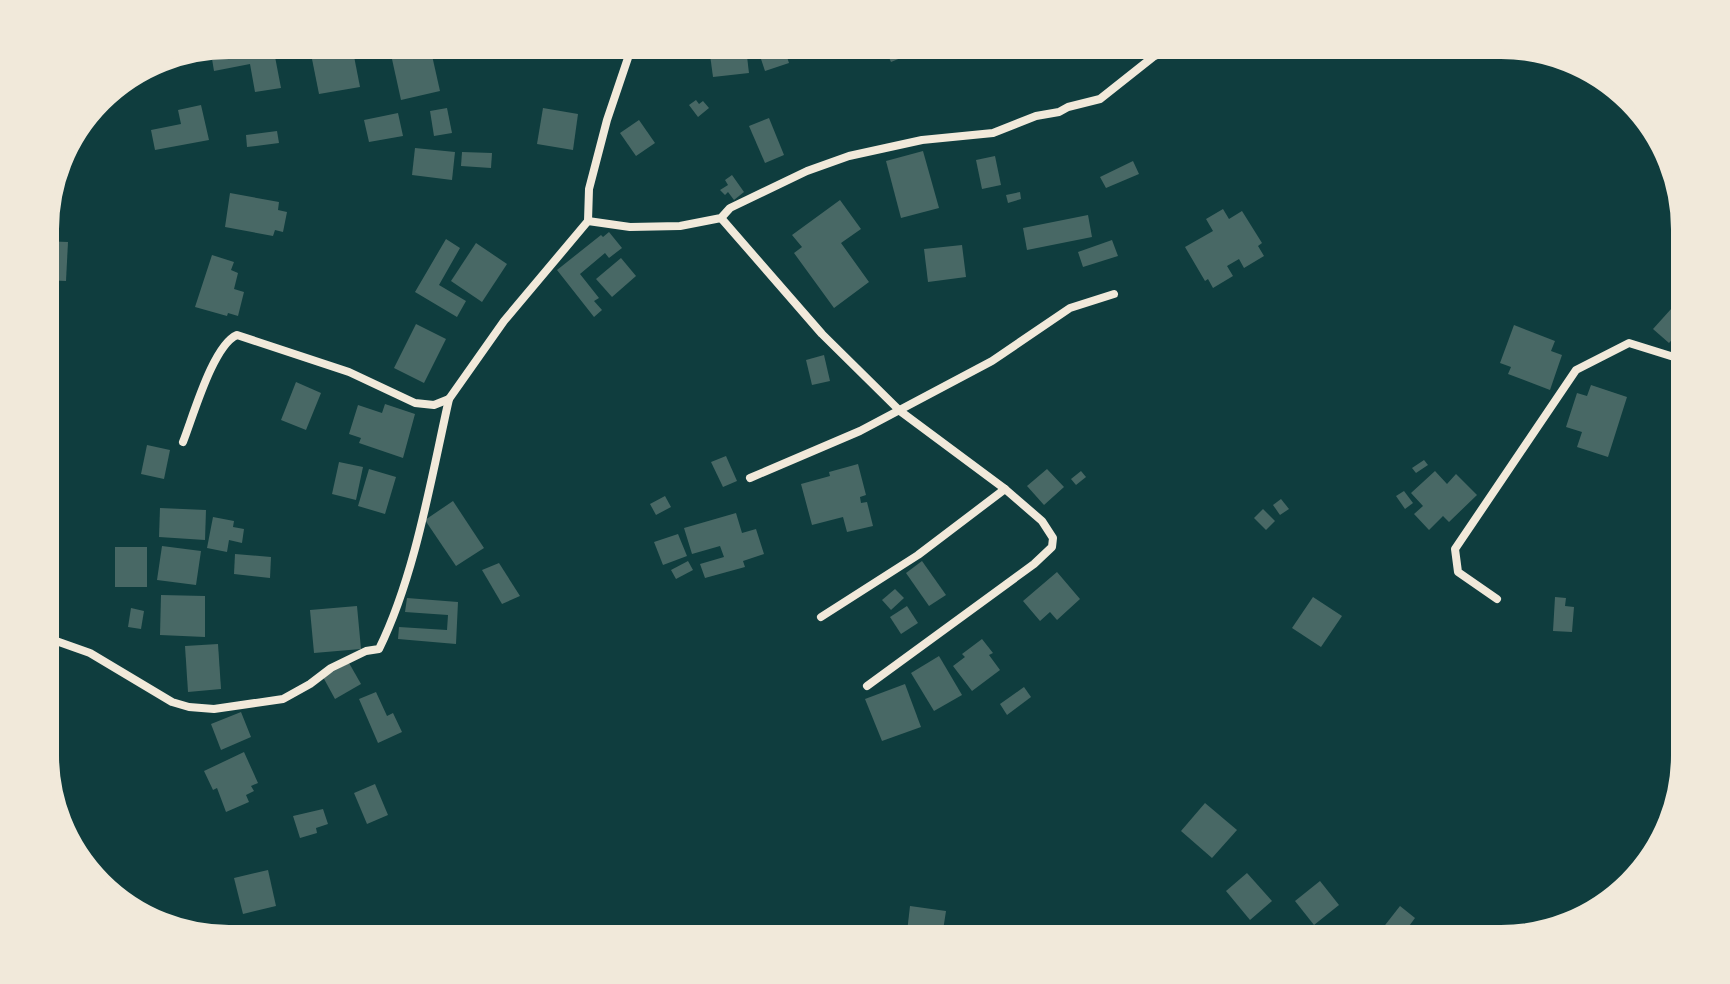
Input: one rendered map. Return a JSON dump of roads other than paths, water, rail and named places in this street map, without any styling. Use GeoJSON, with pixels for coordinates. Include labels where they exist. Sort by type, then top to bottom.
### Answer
{"type":"FeatureCollection","features":[{"type":"Feature","properties":{"kind":"street"},"geometry":{"type":"LineString","coordinates":[[54,640],[90,653],[172,702],[214,709],[283,699],[331,668],[366,651],[379,649],[393,617],[414,548],[449,399],[504,321],[588,221],[589,189],[607,120],[629,54]]}},
{"type":"Feature","properties":{"kind":"street"},"geometry":{"type":"LineString","coordinates":[[588,221],[630,227],[680,226],[721,218],[730,208],[807,171],[849,156],[922,140],[993,133],[1036,116],[1100,99],[1159,54]]}},
{"type":"Feature","properties":{"kind":"street"},"geometry":{"type":"LineString","coordinates":[[721,218],[792,303],[900,411],[1005,489],[1042,521],[1053,538],[1052,547],[1034,564],[867,686]]}},
{"type":"Feature","properties":{"kind":"street"},"geometry":{"type":"LineString","coordinates":[[750,478],[900,411],[992,361],[1070,308],[1114,294]]}},
{"type":"Feature","properties":{"kind":"street"},"geometry":{"type":"LineString","coordinates":[[183,442],[214,363],[229,339],[237,335],[349,372],[415,403],[434,405],[449,399]]}},
{"type":"Feature","properties":{"kind":"street"},"geometry":{"type":"LineString","coordinates":[[1497,599],[1458,572],[1455,549],[1576,370],[1629,343],[1676,357]]}},
{"type":"Feature","properties":{"kind":"street"},"geometry":{"type":"LineString","coordinates":[[821,617],[918,555],[1005,489]]}}]}
